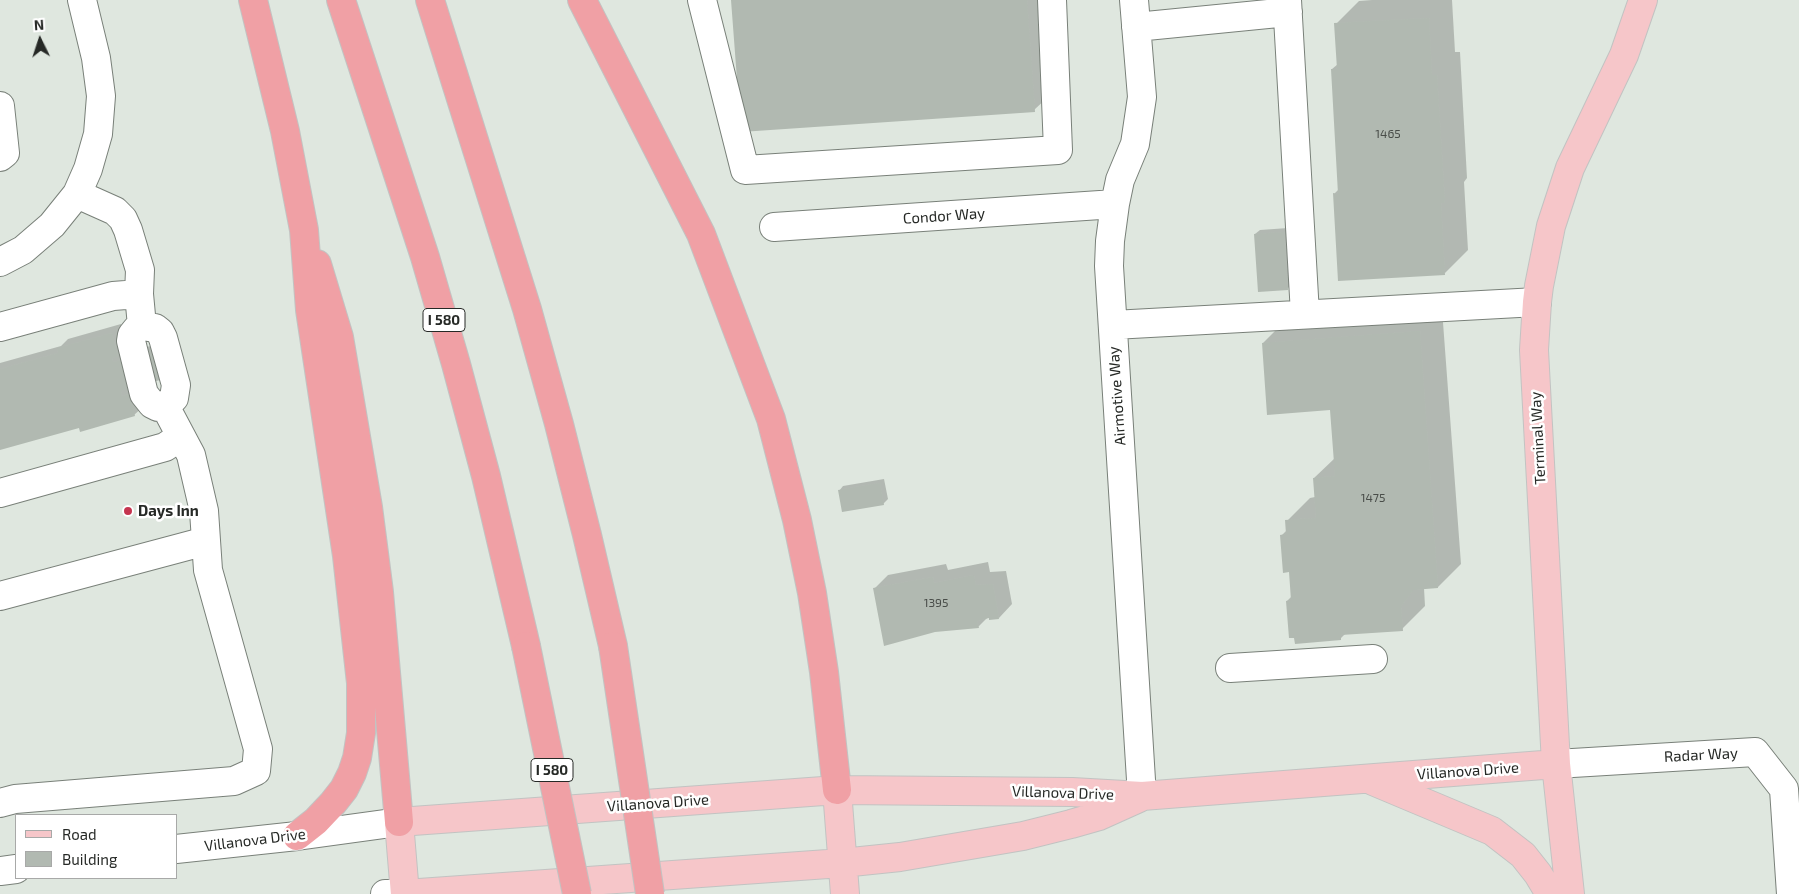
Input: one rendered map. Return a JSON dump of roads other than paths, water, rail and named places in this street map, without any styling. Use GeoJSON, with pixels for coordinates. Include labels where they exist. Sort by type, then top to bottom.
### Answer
{"type":"FeatureCollection","features":[{"type":"Feature","properties":{"kind":"highway"},"geometry":{"type":"LineString","coordinates":[[253,0],[285,131],[304,230],[310,310],[348,556],[361,683],[362,708],[358,750],[352,773],[344,788],[332,803],[316,821],[297,836]]}},
{"type":"Feature","properties":{"kind":"highway","name":"I 580"},"geometry":{"type":"LineString","coordinates":[[341,0],[425,257],[454,355],[486,476],[526,646],[577,894]]}},
{"type":"Feature","properties":{"kind":"highway"},"geometry":{"type":"LineString","coordinates":[[430,0],[530,319],[588,535],[613,646],[650,894]]}},
{"type":"Feature","properties":{"kind":"highway"},"geometry":{"type":"LineString","coordinates":[[582,0],[700,234],[771,419],[797,520],[812,593],[824,672],[837,790]]}},
{"type":"Feature","properties":{"kind":"highway"},"geometry":{"type":"LineString","coordinates":[[304,230],[325,286],[339,338],[364,488],[380,601],[399,822]]}},
{"type":"Feature","properties":{"kind":"main road","name":"Terminal Way"},"geometry":{"type":"LineString","coordinates":[[1570,894],[1556,764],[1534,350],[1539,286],[1551,226],[1570,168],[1624,55],[1643,0]]}},
{"type":"Feature","properties":{"kind":"main road","name":"Villanova Drive"},"geometry":{"type":"LineString","coordinates":[[399,822],[837,790],[1063,792],[1142,796],[1556,764]]}},
{"type":"Feature","properties":{"kind":"main road"},"geometry":{"type":"LineString","coordinates":[[1367,779],[1492,831],[1523,855],[1538,874],[1550,894]]}},
{"type":"Feature","properties":{"kind":"main road"},"geometry":{"type":"LineString","coordinates":[[837,790],[845,894]]}},
{"type":"Feature","properties":{"kind":"main road","name":"Villanova Drive"},"geometry":{"type":"LineString","coordinates":[[405,894],[842,863],[900,856],[1023,836],[1098,816],[1142,796]]}},
{"type":"Feature","properties":{"kind":"main road"},"geometry":{"type":"LineString","coordinates":[[399,822],[405,894]]}},
{"type":"Feature","properties":{"kind":"street"},"geometry":{"type":"LineString","coordinates":[[0,262],[23,250],[52,225],[77,194],[88,170],[98,134],[101,96],[96,58],[82,0]]}},
{"type":"Feature","properties":{"kind":"street"},"geometry":{"type":"LineString","coordinates":[[702,0],[744,170],[1058,150],[1052,0]]}},
{"type":"Feature","properties":{"kind":"street","name":"Airmotive Way"},"geometry":{"type":"LineString","coordinates":[[1134,0],[1142,97],[1135,144],[1120,180],[1115,204],[1110,249],[1142,796]]}},
{"type":"Feature","properties":{"kind":"street"},"geometry":{"type":"LineString","coordinates":[[1136,27],[1287,6],[1305,314]]}},
{"type":"Feature","properties":{"kind":"street"},"geometry":{"type":"LineString","coordinates":[[0,106],[5,153],[0,157]]}},
{"type":"Feature","properties":{"kind":"street"},"geometry":{"type":"LineString","coordinates":[[0,803],[15,799],[234,781],[256,771],[258,749],[208,570],[204,511],[191,455],[165,406],[158,407],[152,404],[144,394],[131,341],[132,335],[142,326],[139,294],[140,270],[128,230],[123,219],[115,211],[77,194]]}},
{"type":"Feature","properties":{"kind":"street","name":"Condor Way"},"geometry":{"type":"LineString","coordinates":[[774,227],[1115,204]]}},
{"type":"Feature","properties":{"kind":"street"},"geometry":{"type":"LineString","coordinates":[[0,327],[113,296],[139,294]]}},
{"type":"Feature","properties":{"kind":"street"},"geometry":{"type":"LineString","coordinates":[[1113,324],[1538,302]]}},
{"type":"Feature","properties":{"kind":"street"},"geometry":{"type":"LineString","coordinates":[[0,493],[165,447],[180,437]]}},
{"type":"Feature","properties":{"kind":"street"},"geometry":{"type":"LineString","coordinates":[[0,596],[206,541]]}},
{"type":"Feature","properties":{"kind":"street"},"geometry":{"type":"LineString","coordinates":[[1230,668],[1373,659]]}},
{"type":"Feature","properties":{"kind":"street","name":"Radar Way"},"geometry":{"type":"LineString","coordinates":[[1556,764],[1756,752],[1784,789],[1791,894]]}},
{"type":"Feature","properties":{"kind":"street","name":"Villanova Drive"},"geometry":{"type":"LineString","coordinates":[[178,849],[297,836],[399,822]]}},
{"type":"Feature","properties":{"kind":"street"},"geometry":{"type":"LineString","coordinates":[[0,872],[15,869]]}},
{"type":"Feature","properties":{"kind":"street","name":"Villanova Drive"},"geometry":{"type":"LineString","coordinates":[[385,894],[405,894]]}},
{"type":"Feature","properties":{"kind":"place","name":"Days Inn"},"geometry":{"type":"Point","coordinates":[128,511]}}]}
